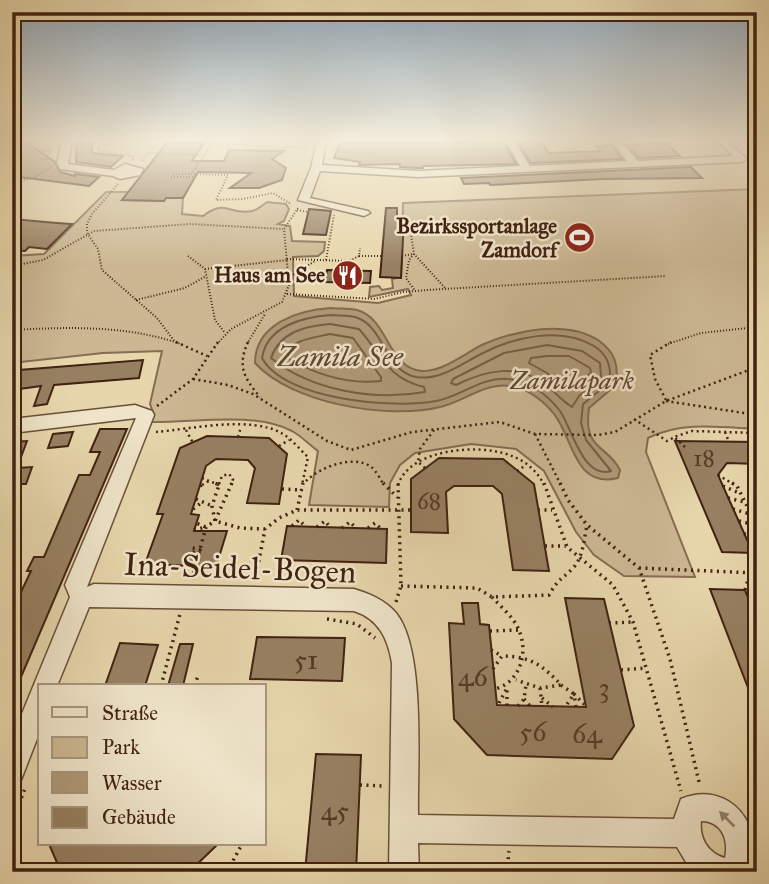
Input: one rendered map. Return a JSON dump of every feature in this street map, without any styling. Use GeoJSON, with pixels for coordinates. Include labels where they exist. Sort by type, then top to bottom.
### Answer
{"type":"FeatureCollection","features":[{"type":"Feature","properties":{"kind":"street"},"geometry":{"type":"LineString","coordinates":[[311,182],[304,200],[364,213]]}},
{"type":"Feature","properties":{"kind":"street"},"geometry":{"type":"LineString","coordinates":[[12,426],[135,411],[146,415],[76,585],[82,599],[46,684]]}},
{"type":"Feature","properties":{"kind":"street","name":"Ina-Seidel-Bogen"},"geometry":{"type":"LineString","coordinates":[[82,599],[94,595],[354,600],[382,613],[397,632],[404,663],[404,829],[389,871]]}},
{"type":"Feature","properties":{"kind":"street"},"geometry":{"type":"LineString","coordinates":[[12,771],[38,704]]}},
{"type":"Feature","properties":{"kind":"street"},"geometry":{"type":"LineString","coordinates":[[404,829],[694,815],[720,811],[750,846],[734,870],[726,872]]}},
{"type":"Feature","properties":{"kind":"street"},"geometry":{"type":"LineString","coordinates":[[694,815],[694,853],[710,868],[720,872]]}},
{"type":"Feature","properties":{"kind":"path"},"geometry":{"type":"LineString","coordinates":[[12,189],[20,182]]}},
{"type":"Feature","properties":{"kind":"path"},"geometry":{"type":"LineString","coordinates":[[115,182],[92,214],[87,224],[87,233],[98,249],[102,270],[157,318],[175,342]]}},
{"type":"Feature","properties":{"kind":"path"},"geometry":{"type":"LineString","coordinates":[[225,182],[216,200],[243,199],[273,193],[308,212]]}},
{"type":"Feature","properties":{"kind":"path"},"geometry":{"type":"LineString","coordinates":[[146,415],[193,379],[225,333],[282,302],[287,294],[288,278],[284,229],[298,208]]}},
{"type":"Feature","properties":{"kind":"path"},"geometry":{"type":"LineString","coordinates":[[326,260],[335,209]]}},
{"type":"Feature","properties":{"kind":"path"},"geometry":{"type":"LineString","coordinates":[[409,221],[414,254],[446,289]]}},
{"type":"Feature","properties":{"kind":"path"},"geometry":{"type":"LineString","coordinates":[[12,266],[43,260],[87,233],[190,224],[284,229]]}},
{"type":"Feature","properties":{"kind":"path"},"geometry":{"type":"LineString","coordinates":[[148,233],[150,228]]}},
{"type":"Feature","properties":{"kind":"path"},"geometry":{"type":"LineString","coordinates":[[328,250],[333,247]]}},
{"type":"Feature","properties":{"kind":"path"},"geometry":{"type":"LineString","coordinates":[[359,256],[360,248]]}},
{"type":"Feature","properties":{"kind":"path"},"geometry":{"type":"LineString","coordinates":[[402,256],[414,254]]}},
{"type":"Feature","properties":{"kind":"path"},"geometry":{"type":"LineString","coordinates":[[414,254],[409,260],[406,278],[415,291]]}},
{"type":"Feature","properties":{"kind":"path"},"geometry":{"type":"LineString","coordinates":[[188,256],[205,268],[287,259],[349,261],[359,256],[382,256]]}},
{"type":"Feature","properties":{"kind":"path"},"geometry":{"type":"LineString","coordinates":[[288,278],[316,260]]}},
{"type":"Feature","properties":{"kind":"path"},"geometry":{"type":"LineString","coordinates":[[348,271],[349,261]]}},
{"type":"Feature","properties":{"kind":"path"},"geometry":{"type":"LineString","coordinates":[[205,268],[215,320],[225,333]]}},
{"type":"Feature","properties":{"kind":"path"},"geometry":{"type":"LineString","coordinates":[[135,300],[185,288],[206,276]]}},
{"type":"Feature","properties":{"kind":"path"},"geometry":{"type":"LineString","coordinates":[[287,294],[375,299],[415,291],[667,276]]}},
{"type":"Feature","properties":{"kind":"path"},"geometry":{"type":"LineString","coordinates":[[261,397],[242,372],[242,360],[256,326],[268,312]]}},
{"type":"Feature","properties":{"kind":"path"},"geometry":{"type":"LineString","coordinates":[[12,330],[85,326],[175,342],[207,356]]}},
{"type":"Feature","properties":{"kind":"path"},"geometry":{"type":"LineString","coordinates":[[666,401],[655,379],[650,355],[660,346],[716,329],[757,327]]}},
{"type":"Feature","properties":{"kind":"path"},"geometry":{"type":"LineString","coordinates":[[193,379],[222,383],[261,397],[316,434],[351,450],[394,436],[500,422],[535,435],[598,435],[615,432],[666,401],[757,367]]}},
{"type":"Feature","properties":{"kind":"path"},"geometry":{"type":"LineString","coordinates":[[666,401],[757,415]]}},
{"type":"Feature","properties":{"kind":"path"},"geometry":{"type":"LineString","coordinates":[[634,419],[667,441],[692,431],[757,433]]}},
{"type":"Feature","properties":{"kind":"path"},"geometry":{"type":"LineString","coordinates":[[139,433],[186,430],[207,425],[271,428],[307,457],[299,510],[299,520],[305,526]]}},
{"type":"Feature","properties":{"kind":"path"},"geometry":{"type":"LineString","coordinates":[[238,437],[241,427]]}},
{"type":"Feature","properties":{"kind":"path"},"geometry":{"type":"LineString","coordinates":[[186,430],[193,443]]}},
{"type":"Feature","properties":{"kind":"path"},"geometry":{"type":"LineString","coordinates":[[418,462],[420,449],[434,430]]}},
{"type":"Feature","properties":{"kind":"path"},"geometry":{"type":"LineString","coordinates":[[725,432],[729,442]]}},
{"type":"Feature","properties":{"kind":"path"},"geometry":{"type":"LineString","coordinates":[[535,435],[568,500],[587,525],[639,568],[670,659],[694,815]]}},
{"type":"Feature","properties":{"kind":"path"},"geometry":{"type":"LineString","coordinates":[[674,437],[685,447]]}},
{"type":"Feature","properties":{"kind":"path"},"geometry":{"type":"LineString","coordinates":[[279,446],[289,440]]}},
{"type":"Feature","properties":{"kind":"path"},"geometry":{"type":"LineString","coordinates":[[351,450],[352,460]]}},
{"type":"Feature","properties":{"kind":"path"},"geometry":{"type":"LineString","coordinates":[[472,452],[472,459]]}},
{"type":"Feature","properties":{"kind":"path"},"geometry":{"type":"LineString","coordinates":[[387,598],[396,603],[401,586],[398,482],[418,462],[432,455],[472,452],[510,455],[526,465],[542,481],[566,546],[579,560],[608,581],[622,597],[633,622],[677,784],[694,815]]}},
{"type":"Feature","properties":{"kind":"path"},"geometry":{"type":"LineString","coordinates":[[305,481],[313,474],[352,460],[372,467],[389,492],[397,497]]}},
{"type":"Feature","properties":{"kind":"path"},"geometry":{"type":"LineString","coordinates":[[418,462],[425,468]]}},
{"type":"Feature","properties":{"kind":"path"},"geometry":{"type":"LineString","coordinates":[[517,471],[526,465]]}},
{"type":"Feature","properties":{"kind":"path"},"geometry":{"type":"LineString","coordinates":[[194,530],[215,521],[226,503],[233,479],[229,474],[222,476],[212,506],[215,521]]}},
{"type":"Feature","properties":{"kind":"path"},"geometry":{"type":"LineString","coordinates":[[718,475],[737,486],[757,526]]}},
{"type":"Feature","properties":{"kind":"path"},"geometry":{"type":"LineString","coordinates":[[202,478],[219,485]]}},
{"type":"Feature","properties":{"kind":"path"},"geometry":{"type":"LineString","coordinates":[[200,486],[209,481]]}},
{"type":"Feature","properties":{"kind":"path"},"geometry":{"type":"LineString","coordinates":[[723,486],[741,494]]}},
{"type":"Feature","properties":{"kind":"path"},"geometry":{"type":"LineString","coordinates":[[282,489],[302,489]]}},
{"type":"Feature","properties":{"kind":"path"},"geometry":{"type":"LineString","coordinates":[[728,498],[745,502]]}},
{"type":"Feature","properties":{"kind":"path"},"geometry":{"type":"LineString","coordinates":[[196,499],[212,506]]}},
{"type":"Feature","properties":{"kind":"path"},"geometry":{"type":"LineString","coordinates":[[192,509],[201,503]]}},
{"type":"Feature","properties":{"kind":"path"},"geometry":{"type":"LineString","coordinates":[[733,509],[751,514]]}},
{"type":"Feature","properties":{"kind":"path"},"geometry":{"type":"LineString","coordinates":[[254,584],[265,529],[279,518],[299,510],[411,510]]}},
{"type":"Feature","properties":{"kind":"path"},"geometry":{"type":"LineString","coordinates":[[325,510],[325,521],[330,527]]}},
{"type":"Feature","properties":{"kind":"path"},"geometry":{"type":"LineString","coordinates":[[538,510],[552,510]]}},
{"type":"Feature","properties":{"kind":"path"},"geometry":{"type":"LineString","coordinates":[[350,511],[350,522],[356,528]]}},
{"type":"Feature","properties":{"kind":"path"},"geometry":{"type":"LineString","coordinates":[[375,512],[375,523],[381,529]]}},
{"type":"Feature","properties":{"kind":"path"},"geometry":{"type":"LineString","coordinates":[[292,526],[299,520]]}},
{"type":"Feature","properties":{"kind":"path"},"geometry":{"type":"LineString","coordinates":[[215,521],[265,529]]}},
{"type":"Feature","properties":{"kind":"path"},"geometry":{"type":"LineString","coordinates":[[317,527],[325,521]]}},
{"type":"Feature","properties":{"kind":"path"},"geometry":{"type":"LineString","coordinates":[[739,521],[757,526]]}},
{"type":"Feature","properties":{"kind":"path"},"geometry":{"type":"LineString","coordinates":[[342,527],[350,522]]}},
{"type":"Feature","properties":{"kind":"path"},"geometry":{"type":"LineString","coordinates":[[196,523],[206,527]]}},
{"type":"Feature","properties":{"kind":"path"},"geometry":{"type":"LineString","coordinates":[[368,528],[375,523]]}},
{"type":"Feature","properties":{"kind":"path"},"geometry":{"type":"LineString","coordinates":[[492,597],[550,594],[558,579],[572,570],[579,560],[587,525]]}},
{"type":"Feature","properties":{"kind":"path"},"geometry":{"type":"LineString","coordinates":[[191,582],[206,527]]}},
{"type":"Feature","properties":{"kind":"path"},"geometry":{"type":"LineString","coordinates":[[744,534],[757,536]]}},
{"type":"Feature","properties":{"kind":"path"},"geometry":{"type":"LineString","coordinates":[[545,546],[566,546]]}},
{"type":"Feature","properties":{"kind":"path"},"geometry":{"type":"LineString","coordinates":[[189,547],[200,550]]}},
{"type":"Feature","properties":{"kind":"path"},"geometry":{"type":"LineString","coordinates":[[187,555],[200,550]]}},
{"type":"Feature","properties":{"kind":"path"},"geometry":{"type":"LineString","coordinates":[[639,568],[757,573]]}},
{"type":"Feature","properties":{"kind":"path"},"geometry":{"type":"LineString","coordinates":[[745,590],[750,572]]}},
{"type":"Feature","properties":{"kind":"path"},"geometry":{"type":"LineString","coordinates":[[401,586],[477,588],[492,597],[520,630],[522,655],[516,680],[499,703]]}},
{"type":"Feature","properties":{"kind":"path"},"geometry":{"type":"LineString","coordinates":[[168,614],[188,615]]}},
{"type":"Feature","properties":{"kind":"path"},"geometry":{"type":"LineString","coordinates":[[162,684],[180,614]]}},
{"type":"Feature","properties":{"kind":"path"},"geometry":{"type":"LineString","coordinates":[[316,619],[342,620],[357,624],[378,640]]}},
{"type":"Feature","properties":{"kind":"path"},"geometry":{"type":"LineString","coordinates":[[609,623],[633,622]]}},
{"type":"Feature","properties":{"kind":"path"},"geometry":{"type":"LineString","coordinates":[[490,631],[520,630]]}},
{"type":"Feature","properties":{"kind":"path"},"geometry":{"type":"LineString","coordinates":[[491,650],[502,656],[522,655],[540,661],[561,685],[585,705]]}},
{"type":"Feature","properties":{"kind":"path"},"geometry":{"type":"LineString","coordinates":[[493,668],[502,656]]}},
{"type":"Feature","properties":{"kind":"path"},"geometry":{"type":"LineString","coordinates":[[621,670],[646,667]]}},
{"type":"Feature","properties":{"kind":"path"},"geometry":{"type":"LineString","coordinates":[[196,684],[198,675]]}},
{"type":"Feature","properties":{"kind":"path"},"geometry":{"type":"LineString","coordinates":[[516,680],[540,688],[561,685]]}},
{"type":"Feature","properties":{"kind":"path"},"geometry":{"type":"LineString","coordinates":[[518,706],[524,699],[526,685]]}},
{"type":"Feature","properties":{"kind":"path"},"geometry":{"type":"LineString","coordinates":[[495,689],[508,688]]}},
{"type":"Feature","properties":{"kind":"path"},"geometry":{"type":"LineString","coordinates":[[507,706],[508,688]]}},
{"type":"Feature","properties":{"kind":"path"},"geometry":{"type":"LineString","coordinates":[[540,688],[542,706]]}},
{"type":"Feature","properties":{"kind":"path"},"geometry":{"type":"LineString","coordinates":[[565,707],[574,694]]}},
{"type":"Feature","properties":{"kind":"path"},"geometry":{"type":"LineString","coordinates":[[574,694],[576,708]]}},
{"type":"Feature","properties":{"kind":"path"},"geometry":{"type":"LineString","coordinates":[[542,698],[553,707]]}},
{"type":"Feature","properties":{"kind":"path"},"geometry":{"type":"LineString","coordinates":[[524,699],[530,706]]}},
{"type":"Feature","properties":{"kind":"path"},"geometry":{"type":"LineString","coordinates":[[360,785],[384,786],[385,773]]}},
{"type":"Feature","properties":{"kind":"path"},"geometry":{"type":"LineString","coordinates":[[227,872],[241,846]]}},
{"type":"Feature","properties":{"kind":"path"},"geometry":{"type":"LineString","coordinates":[[382,855],[389,871]]}},
{"type":"Feature","properties":{"kind":"path"},"geometry":{"type":"LineString","coordinates":[[357,867],[389,871]]}},
{"type":"Feature","properties":{"kind":"green space","name":"Zamilapark"},"geometry":{"type":"Polygon","coordinates":[[[757,189],[757,429],[687,427],[648,438],[646,452],[695,577],[624,576],[594,555],[576,532],[544,471],[516,449],[471,444],[415,453],[400,465],[390,483],[389,507],[309,505],[318,451],[292,431],[260,421],[223,419],[151,422],[154,415],[150,404],[162,351],[103,353],[12,363],[12,256],[44,254],[106,192],[128,192],[123,200],[164,201],[166,198],[183,198],[182,214],[203,216],[217,208],[245,212],[256,210],[267,202],[286,204],[289,209],[284,221],[278,224],[290,226],[292,241],[325,242],[324,251],[318,256],[293,257],[294,296],[378,303],[411,295],[408,289],[369,297],[370,287],[379,286],[382,290],[393,288],[392,279],[401,277],[403,203],[757,189]]]}},
{"type":"Feature","properties":{"kind":"water","name":"Zamila See"},"geometry":{"type":"Polygon","coordinates":[[[331,308],[354,309],[367,315],[381,330],[399,358],[416,370],[434,370],[484,344],[526,331],[571,330],[598,340],[612,354],[617,378],[616,385],[589,408],[589,432],[597,445],[615,462],[620,470],[618,478],[603,479],[592,476],[583,469],[554,414],[536,397],[520,389],[495,386],[450,404],[418,410],[368,409],[341,405],[292,389],[271,377],[255,363],[262,338],[270,329],[292,316],[331,308]]]}},
{"type":"Feature","properties":{"kind":"building"},"geometry":{"type":"Polygon","coordinates":[[[60,182],[93,182],[89,186],[60,182]]]}},
{"type":"Feature","properties":{"kind":"building"},"geometry":{"type":"Polygon","coordinates":[[[136,182],[192,182],[183,198],[166,198],[164,201],[122,200],[136,182]]]}},
{"type":"Feature","properties":{"kind":"building"},"geometry":{"type":"Polygon","coordinates":[[[238,182],[276,182],[259,188],[230,188],[238,182]]]}},
{"type":"Feature","properties":{"kind":"building"},"geometry":{"type":"Polygon","coordinates":[[[463,182],[541,182],[490,185],[463,182]]]}},
{"type":"Feature","properties":{"kind":"building"},"geometry":{"type":"Polygon","coordinates":[[[386,208],[397,208],[397,219],[404,219],[401,278],[380,277],[386,208]]]}},
{"type":"Feature","properties":{"kind":"building"},"geometry":{"type":"Polygon","coordinates":[[[309,209],[331,211],[326,235],[303,234],[309,209]]]}},
{"type":"Feature","properties":{"kind":"building"},"geometry":{"type":"Polygon","coordinates":[[[12,219],[72,224],[47,249],[29,247],[25,251],[12,250],[12,219]]]}},
{"type":"Feature","properties":{"kind":"building","name":"Haus am See"},"geometry":{"type":"Polygon","coordinates":[[[327,270],[371,271],[370,283],[325,282],[327,270]]]}},
{"type":"Feature","properties":{"kind":"building"},"geometry":{"type":"Polygon","coordinates":[[[143,360],[139,378],[54,385],[47,404],[34,406],[41,386],[12,390],[19,370],[143,360]]]}},
{"type":"Feature","properties":{"kind":"building"},"geometry":{"type":"Polygon","coordinates":[[[100,429],[127,429],[12,698],[12,611],[31,571],[27,571],[34,557],[44,557],[79,475],[90,475],[100,452],[90,452],[100,429]]]}},
{"type":"Feature","properties":{"kind":"building"},"geometry":{"type":"Polygon","coordinates":[[[73,432],[68,446],[48,448],[53,434],[73,432]]]}},
{"type":"Feature","properties":{"kind":"building"},"geometry":{"type":"Polygon","coordinates":[[[207,436],[269,438],[287,454],[279,504],[247,503],[255,468],[248,460],[216,459],[206,466],[191,514],[199,515],[194,531],[227,531],[216,567],[145,564],[163,514],[157,514],[180,448],[207,436]]]}},
{"type":"Feature","properties":{"kind":"building"},"geometry":{"type":"Polygon","coordinates":[[[27,441],[17,468],[32,467],[26,484],[12,484],[12,442],[27,441]]]}},
{"type":"Feature","properties":{"kind":"building"},"geometry":{"type":"Polygon","coordinates":[[[675,441],[757,442],[757,464],[727,463],[718,475],[753,553],[722,552],[675,441]]]}},
{"type":"Feature","properties":{"kind":"building"},"geometry":{"type":"Polygon","coordinates":[[[439,458],[503,459],[534,484],[549,571],[513,570],[502,494],[493,486],[454,486],[446,492],[448,533],[411,532],[411,479],[439,458]]]}},
{"type":"Feature","properties":{"kind":"building"},"geometry":{"type":"Polygon","coordinates":[[[287,526],[387,529],[386,563],[281,560],[287,526]]]}},
{"type":"Feature","properties":{"kind":"building"},"geometry":{"type":"Polygon","coordinates":[[[710,589],[745,590],[757,619],[757,711],[710,589]]]}},
{"type":"Feature","properties":{"kind":"building"},"geometry":{"type":"Polygon","coordinates":[[[565,598],[604,599],[634,726],[612,759],[487,755],[454,719],[449,623],[464,624],[462,603],[478,603],[480,624],[489,625],[497,705],[586,707],[565,598]]]}},
{"type":"Feature","properties":{"kind":"building"},"geometry":{"type":"Polygon","coordinates":[[[257,637],[345,638],[342,681],[250,679],[257,637]]]}},
{"type":"Feature","properties":{"kind":"building"},"geometry":{"type":"Polygon","coordinates":[[[120,643],[158,645],[146,684],[106,684],[120,643]]]}},
{"type":"Feature","properties":{"kind":"building"},"geometry":{"type":"Polygon","coordinates":[[[180,644],[193,644],[183,684],[169,684],[180,644]]]}},
{"type":"Feature","properties":{"kind":"building"},"geometry":{"type":"Polygon","coordinates":[[[316,754],[361,755],[356,872],[305,872],[316,754]]]}},
{"type":"Feature","properties":{"kind":"building"},"geometry":{"type":"Polygon","coordinates":[[[50,846],[216,846],[189,872],[61,872],[50,846]]]}},
{"type":"Feature","properties":{"kind":"place","name":"Bezirkssportanlage Zamdorf"},"geometry":{"type":"Point","coordinates":[580,238]}},
{"type":"Feature","properties":{"kind":"place","name":"Haus am See"},"geometry":{"type":"Point","coordinates":[348,275]}}]}
